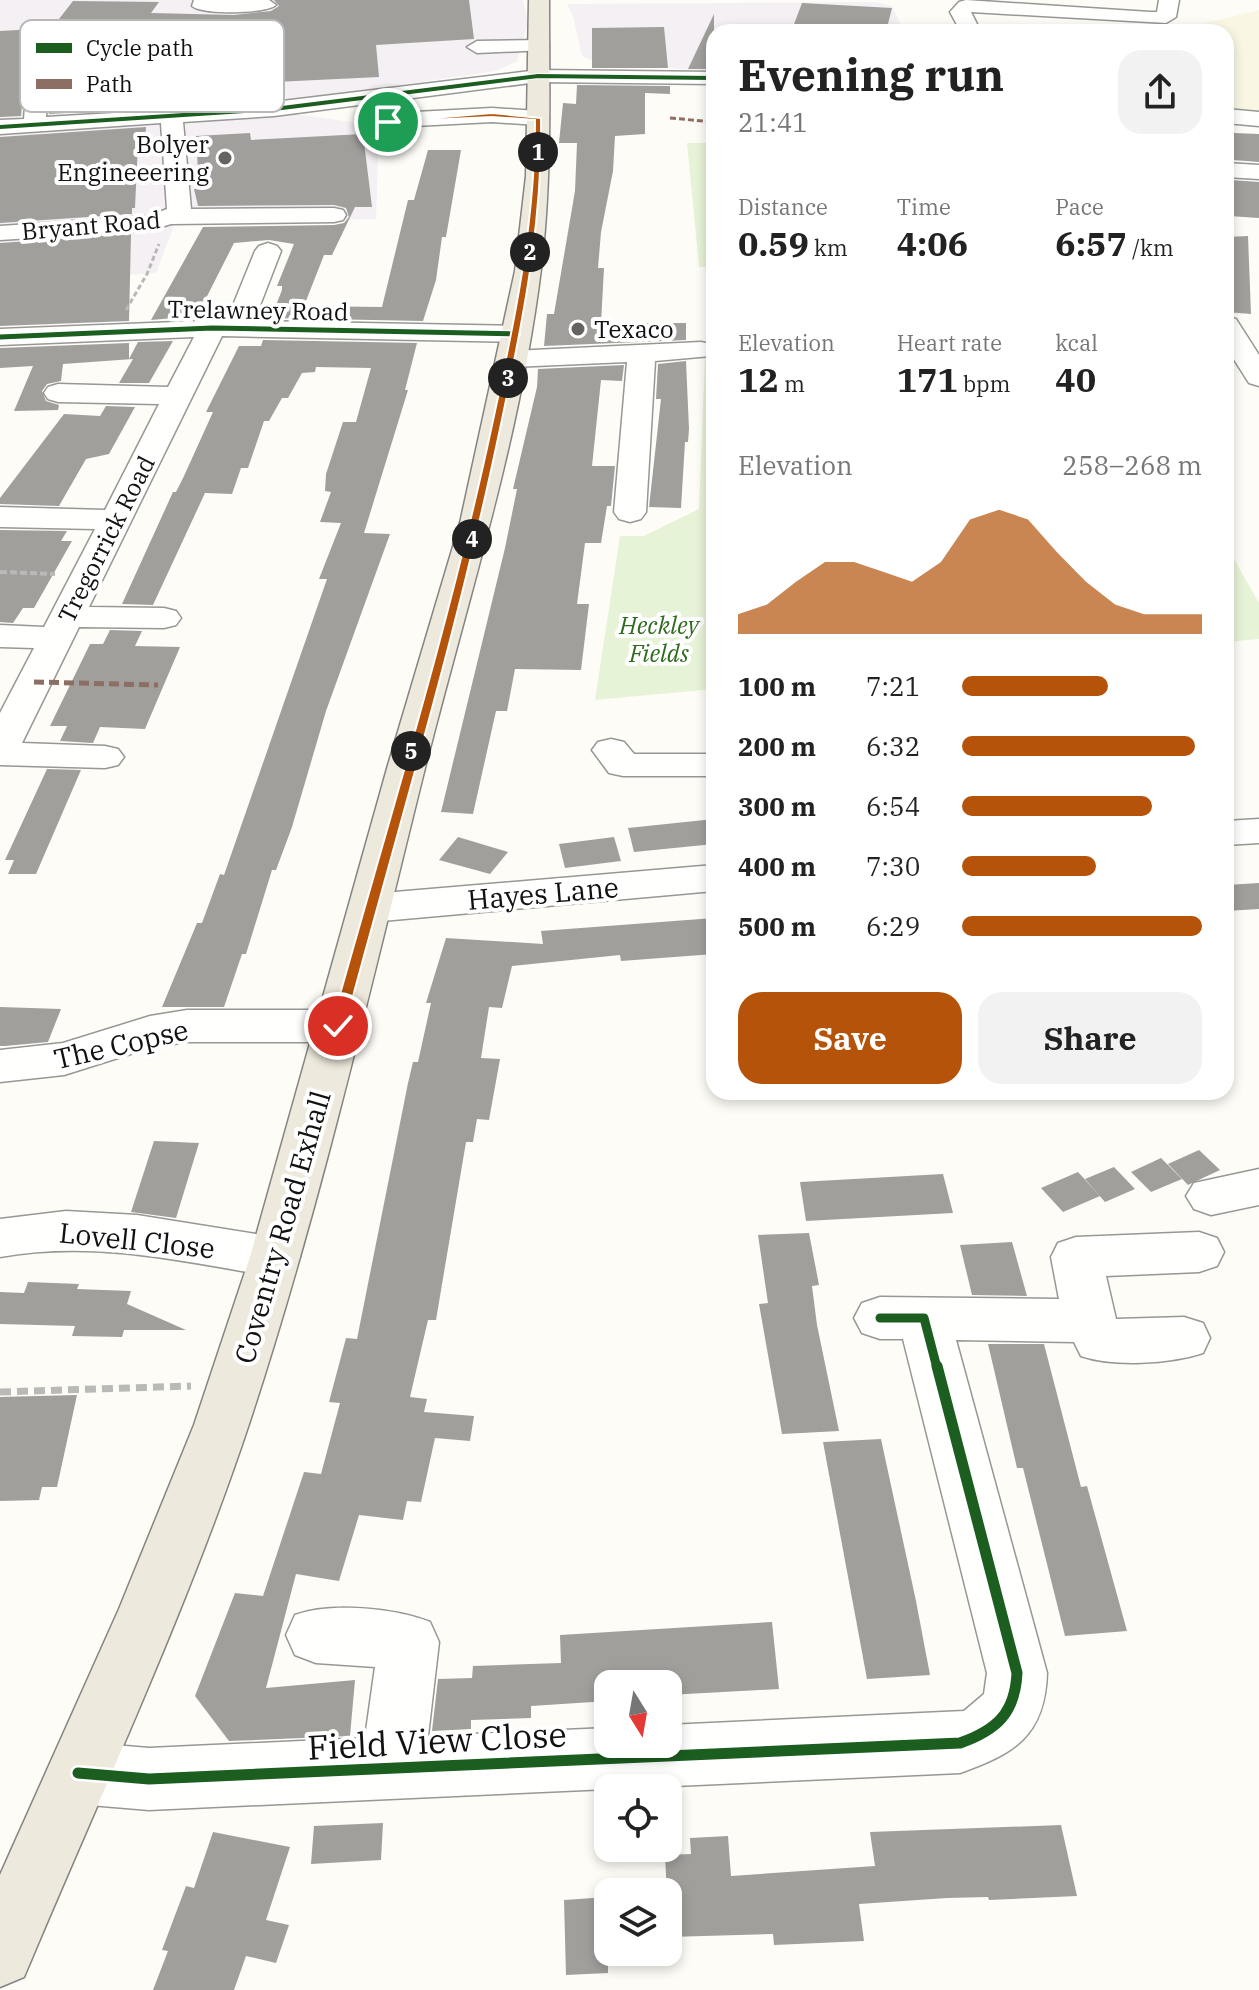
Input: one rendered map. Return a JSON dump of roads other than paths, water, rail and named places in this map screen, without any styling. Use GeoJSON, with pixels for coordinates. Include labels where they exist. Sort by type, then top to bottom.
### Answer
{"type":"FeatureCollection","features":[{"type":"Feature","properties":{"kind":"main road","name":"Coventry Road Exhall"},"geometry":{"type":"LineString","coordinates":[[0,1953],[149,1609],[234,1385],[275,1257],[407,765],[476,523],[514,347],[528,271],[538,176],[539,0]]}},
{"type":"Feature","properties":{"kind":"street"},"geometry":{"type":"LineString","coordinates":[[204,0],[202,6],[266,5]]}},
{"type":"Feature","properties":{"kind":"street"},"geometry":{"type":"LineString","coordinates":[[967,24],[961,8],[974,5],[1021,4],[1158,18],[1169,13],[1169,0]]}},
{"type":"Feature","properties":{"kind":"street"},"geometry":{"type":"LineString","coordinates":[[477,47],[539,46]]}},
{"type":"Feature","properties":{"kind":"street"},"geometry":{"type":"LineString","coordinates":[[680,77],[686,61],[706,62]]}},
{"type":"Feature","properties":{"kind":"street"},"geometry":{"type":"LineString","coordinates":[[274,112],[273,125],[305,126],[308,115],[306,106],[538,76],[706,78]]}},
{"type":"Feature","properties":{"kind":"street"},"geometry":{"type":"LineString","coordinates":[[338,102],[343,111],[354,116],[388,122],[392,141],[432,138],[425,121],[492,115],[538,118]]}},
{"type":"Feature","properties":{"kind":"street"},"geometry":{"type":"LineString","coordinates":[[35,125],[36,112]]}},
{"type":"Feature","properties":{"kind":"street"},"geometry":{"type":"LineString","coordinates":[[90,112],[91,121]]}},
{"type":"Feature","properties":{"kind":"street"},"geometry":{"type":"LineString","coordinates":[[143,112],[143,118]]}},
{"type":"Feature","properties":{"kind":"street"},"geometry":{"type":"LineString","coordinates":[[0,127],[236,112]]}},
{"type":"Feature","properties":{"kind":"street","name":"Bryant Road"},"geometry":{"type":"LineString","coordinates":[[0,233],[169,219],[179,213],[172,117]]}},
{"type":"Feature","properties":{"kind":"street"},"geometry":{"type":"LineString","coordinates":[[1234,117],[1259,119]]}},
{"type":"Feature","properties":{"kind":"street"},"geometry":{"type":"LineString","coordinates":[[1234,170],[1259,172]]}},
{"type":"Feature","properties":{"kind":"street"},"geometry":{"type":"LineString","coordinates":[[169,219],[334,215]]}},
{"type":"Feature","properties":{"kind":"street","name":"Tregorrick Road"},"geometry":{"type":"LineString","coordinates":[[0,752],[178,396],[225,328],[268,251]]}},
{"type":"Feature","properties":{"kind":"street"},"geometry":{"type":"LineString","coordinates":[[1234,319],[1255,320]]}},
{"type":"Feature","properties":{"kind":"street","name":"Trelawney Road"},"geometry":{"type":"LineString","coordinates":[[0,337],[225,328],[642,353],[701,350]]}},
{"type":"Feature","properties":{"kind":"street"},"geometry":{"type":"LineString","coordinates":[[1234,338],[1259,377]]}},
{"type":"Feature","properties":{"kind":"street"},"geometry":{"type":"LineString","coordinates":[[630,512],[642,353]]}},
{"type":"Feature","properties":{"kind":"street"},"geometry":{"type":"LineString","coordinates":[[58,393],[178,396]]}},
{"type":"Feature","properties":{"kind":"street"},"geometry":{"type":"LineString","coordinates":[[0,517],[115,520]]}},
{"type":"Feature","properties":{"kind":"street"},"geometry":{"type":"LineString","coordinates":[[0,636],[164,618]]}},
{"type":"Feature","properties":{"kind":"street"},"geometry":{"type":"LineString","coordinates":[[611,750],[623,765],[706,765]]}},
{"type":"Feature","properties":{"kind":"street"},"geometry":{"type":"LineString","coordinates":[[0,752],[105,757]]}},
{"type":"Feature","properties":{"kind":"street"},"geometry":{"type":"LineString","coordinates":[[1234,833],[1259,831]]}},
{"type":"Feature","properties":{"kind":"street","name":"Hayes Lane"},"geometry":{"type":"LineString","coordinates":[[371,908],[706,879]]}},
{"type":"Feature","properties":{"kind":"street","name":"The Copse"},"geometry":{"type":"LineString","coordinates":[[0,1066],[64,1059],[150,1032],[187,1026],[338,1026]]}},
{"type":"Feature","properties":{"kind":"street"},"geometry":{"type":"LineString","coordinates":[[1211,1196],[1259,1187]]}},
{"type":"Feature","properties":{"kind":"street","name":"Lovell Close"},"geometry":{"type":"LineString","coordinates":[[0,1238],[33,1230],[132,1235],[275,1257]]}},
{"type":"Feature","properties":{"kind":"street"},"geometry":{"type":"LineString","coordinates":[[1184,1338],[1100,1341],[1090,1321],[1076,1257],[1199,1252]]}},
{"type":"Feature","properties":{"kind":"street","name":"Field View Close"},"geometry":{"type":"LineString","coordinates":[[78,1773],[149,1779],[960,1743],[980,1737],[997,1726],[1011,1711],[1017,1692],[1017,1673],[902,1318],[1090,1321]]}},
{"type":"Feature","properties":{"kind":"street"},"geometry":{"type":"LineString","coordinates":[[316,1635],[409,1642],[393,1768]]}},
{"type":"Feature","properties":{"kind":"place","name":"Bolyer Engineeering"},"geometry":{"type":"Point","coordinates":[225,158]}},
{"type":"Feature","properties":{"kind":"place","name":"Texaco"},"geometry":{"type":"Point","coordinates":[578,329]}},
{"type":"Feature","properties":{"kind":"park label","name":"Heckley Fields"},"geometry":{"type":"Point","coordinates":[659,639]}}]}
